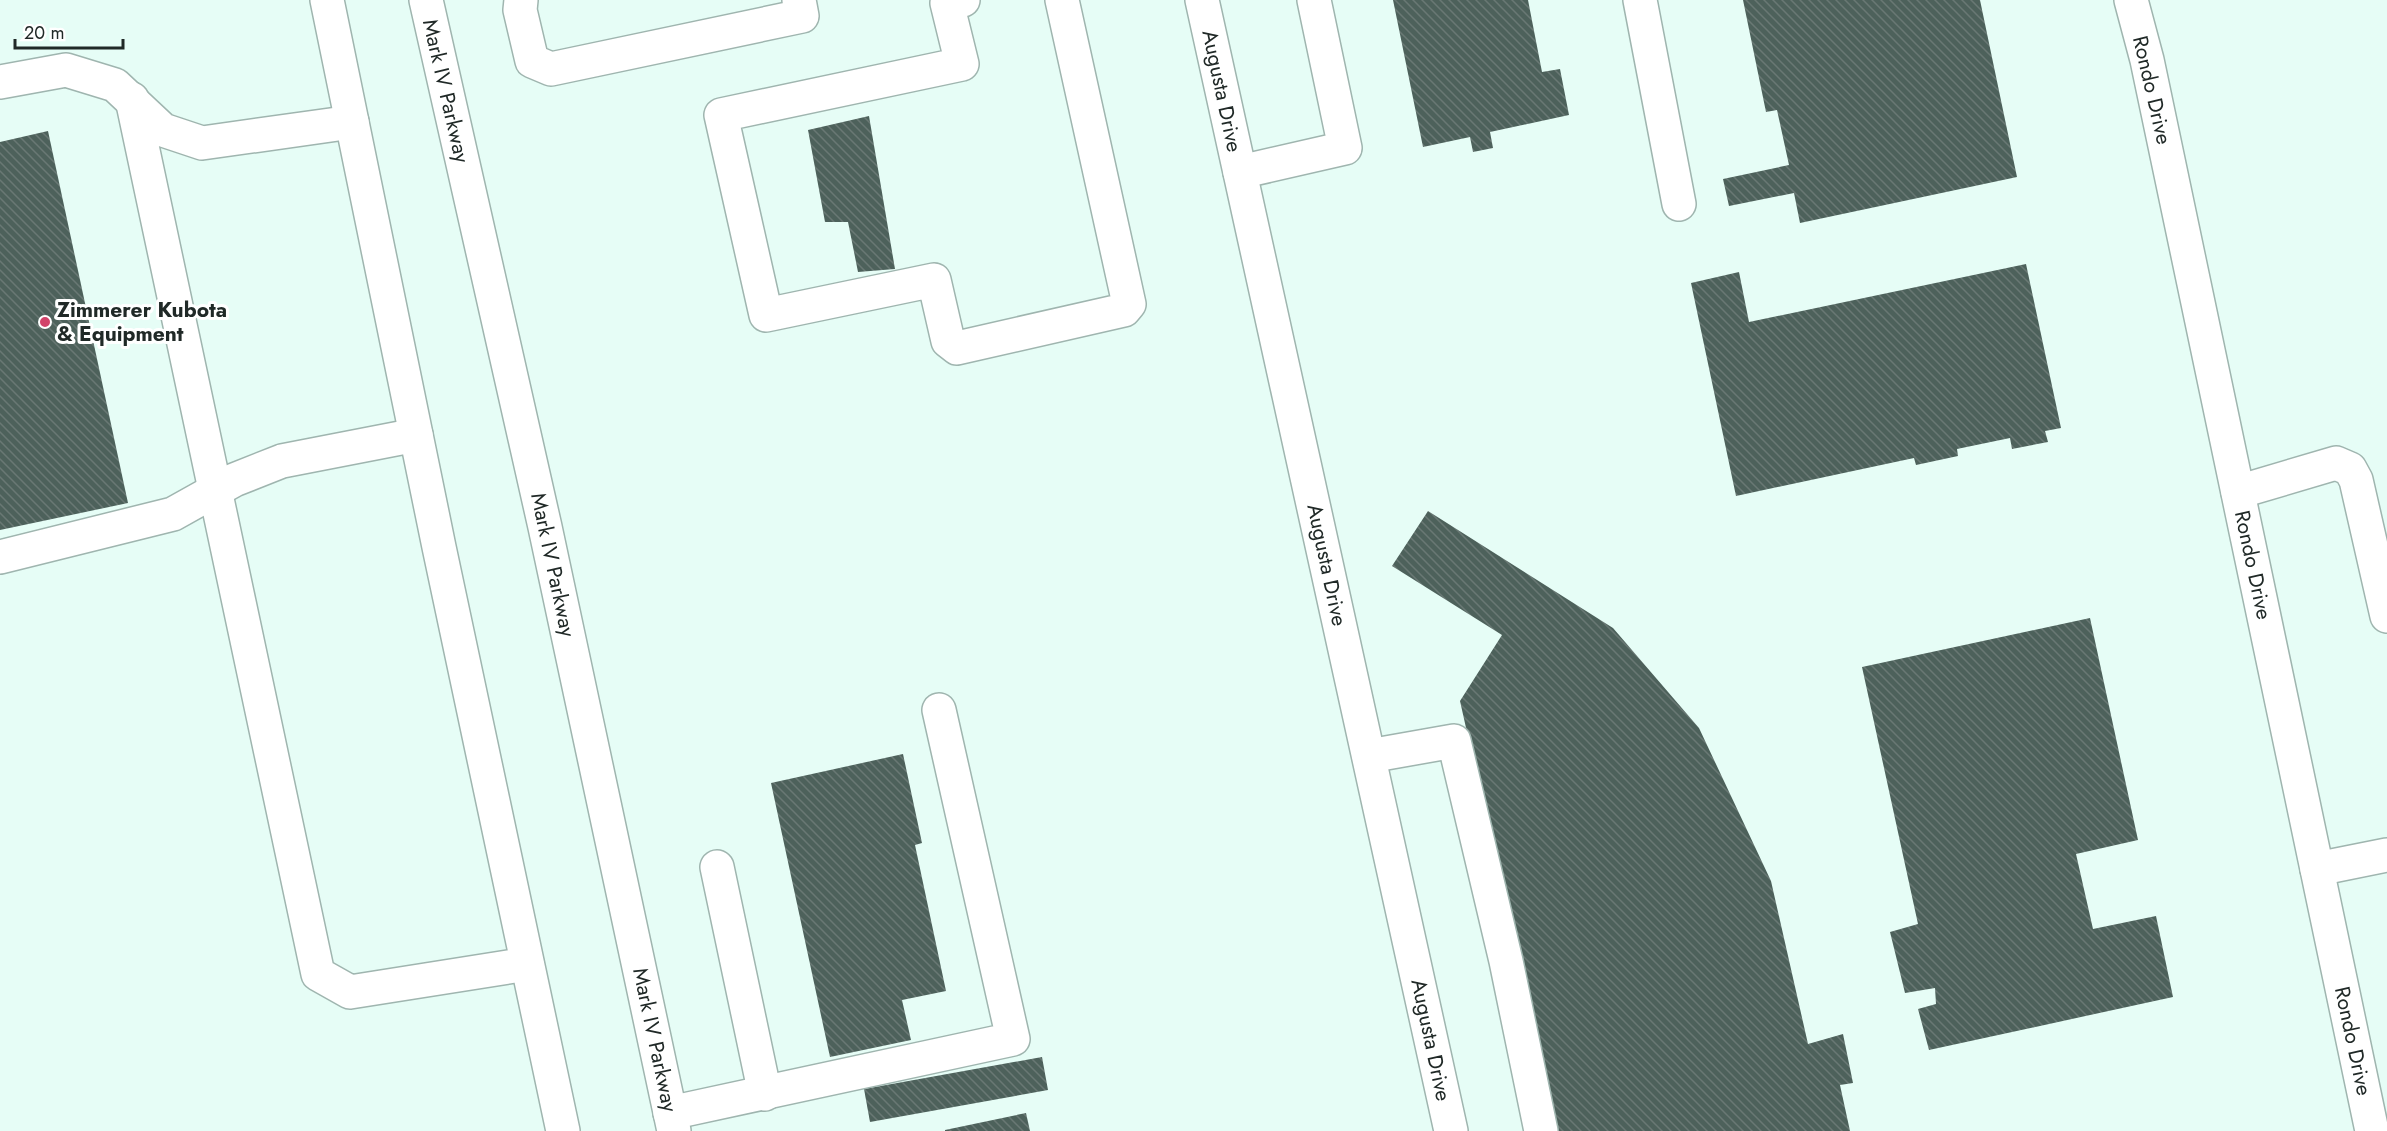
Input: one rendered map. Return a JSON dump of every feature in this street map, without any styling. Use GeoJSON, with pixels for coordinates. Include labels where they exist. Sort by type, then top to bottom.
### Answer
{"type":"FeatureCollection","features":[{"type":"Feature","properties":{"kind":"street"},"geometry":{"type":"LineString","coordinates":[[327,0],[563,1131]]}},
{"type":"Feature","properties":{"kind":"street","name":"Mark IV Parkway"},"geometry":{"type":"LineString","coordinates":[[426,0],[545,528],[672,1122]]}},
{"type":"Feature","properties":{"kind":"street"},"geometry":{"type":"LineString","coordinates":[[522,0],[520,10],[532,62],[551,69],[802,16],[799,0]]}},
{"type":"Feature","properties":{"kind":"street"},"geometry":{"type":"LineString","coordinates":[[963,0],[947,3],[962,63],[721,115],[766,315],[934,280],[948,341],[957,348],[1125,310],[1129,304],[1062,0]]}},
{"type":"Feature","properties":{"kind":"street","name":"Augusta Drive"},"geometry":{"type":"LineString","coordinates":[[1202,0],[1451,1131]]}},
{"type":"Feature","properties":{"kind":"street"},"geometry":{"type":"LineString","coordinates":[[1240,172],[1344,148],[1314,0]]}},
{"type":"Feature","properties":{"kind":"street"},"geometry":{"type":"LineString","coordinates":[[1640,0],[1679,204]]}},
{"type":"Feature","properties":{"kind":"street","name":"Rondo Drive"},"geometry":{"type":"LineString","coordinates":[[2131,0],[2147,60],[2372,1131]]}},
{"type":"Feature","properties":{"kind":"street"},"geometry":{"type":"LineString","coordinates":[[0,82],[66,70],[115,85],[163,130],[202,142],[352,122]]}},
{"type":"Feature","properties":{"kind":"street"},"geometry":{"type":"LineString","coordinates":[[132,99],[318,974],[350,992],[527,964]]}},
{"type":"Feature","properties":{"kind":"street"},"geometry":{"type":"LineString","coordinates":[[0,557],[173,514],[234,480],[282,461],[416,435]]}},
{"type":"Feature","properties":{"kind":"street"},"geometry":{"type":"LineString","coordinates":[[2238,492],[2336,463],[2350,469],[2356,480],[2387,616]]}},
{"type":"Feature","properties":{"kind":"street"},"geometry":{"type":"LineString","coordinates":[[672,1122],[765,1094],[1013,1039],[939,710]]}},
{"type":"Feature","properties":{"kind":"street"},"geometry":{"type":"LineString","coordinates":[[1369,756],[1454,741],[1506,961],[1541,1131]]}},
{"type":"Feature","properties":{"kind":"street"},"geometry":{"type":"LineString","coordinates":[[2317,869],[2387,855]]}},
{"type":"Feature","properties":{"kind":"street"},"geometry":{"type":"LineString","coordinates":[[717,867],[765,1094]]}},
{"type":"Feature","properties":{"kind":"building"},"geometry":{"type":"Polygon","coordinates":[[[1393,0],[1528,0],[1542,72],[1560,69],[1569,115],[1490,132],[1493,148],[1473,152],[1470,137],[1423,147],[1393,0]]]}},
{"type":"Feature","properties":{"kind":"building"},"geometry":{"type":"Polygon","coordinates":[[[1743,0],[1980,0],[2017,177],[1800,223],[1794,193],[1729,206],[1723,179],[1789,165],[1777,110],[1766,112],[1743,0]]]}},
{"type":"Feature","properties":{"kind":"building"},"geometry":{"type":"Polygon","coordinates":[[[869,116],[895,269],[858,272],[848,222],[825,222],[808,130],[869,116]]]}},
{"type":"Feature","properties":{"kind":"building","name":"Zimmerer Kubota & Equipment"},"geometry":{"type":"Polygon","coordinates":[[[48,131],[128,503],[0,530],[0,142],[48,131]]]}},
{"type":"Feature","properties":{"kind":"building"},"geometry":{"type":"Polygon","coordinates":[[[2026,264],[2061,428],[2045,431],[2048,442],[2012,449],[2010,438],[1957,449],[1958,456],[1916,465],[1914,458],[1736,496],[1691,283],[1739,272],[1749,322],[2026,264]]]}},
{"type":"Feature","properties":{"kind":"building"},"geometry":{"type":"Polygon","coordinates":[[[1428,511],[1613,628],[1699,728],[1771,881],[1808,1044],[1843,1034],[1853,1083],[1840,1085],[1850,1131],[1554,1131],[1550,1102],[1460,701],[1502,635],[1392,566],[1428,511]]]}},
{"type":"Feature","properties":{"kind":"building"},"geometry":{"type":"Polygon","coordinates":[[[2090,618],[2138,840],[2076,854],[2093,929],[2156,916],[2173,997],[1929,1050],[1918,1009],[1936,1004],[1935,988],[1905,993],[1890,932],[1918,924],[1862,667],[2090,618]]]}},
{"type":"Feature","properties":{"kind":"building"},"geometry":{"type":"Polygon","coordinates":[[[903,754],[922,843],[915,845],[946,991],[902,1000],[911,1040],[830,1057],[771,783],[903,754]]]}},
{"type":"Feature","properties":{"kind":"building"},"geometry":{"type":"Polygon","coordinates":[[[1042,1057],[1048,1090],[870,1122],[864,1089],[1042,1057]]]}},
{"type":"Feature","properties":{"kind":"building"},"geometry":{"type":"Polygon","coordinates":[[[1026,1113],[1030,1131],[945,1131],[945,1130],[1026,1113]]]}},
{"type":"Feature","properties":{"kind":"place","name":"Zimmerer Kubota & Equipment"},"geometry":{"type":"Point","coordinates":[45,322]}}]}
